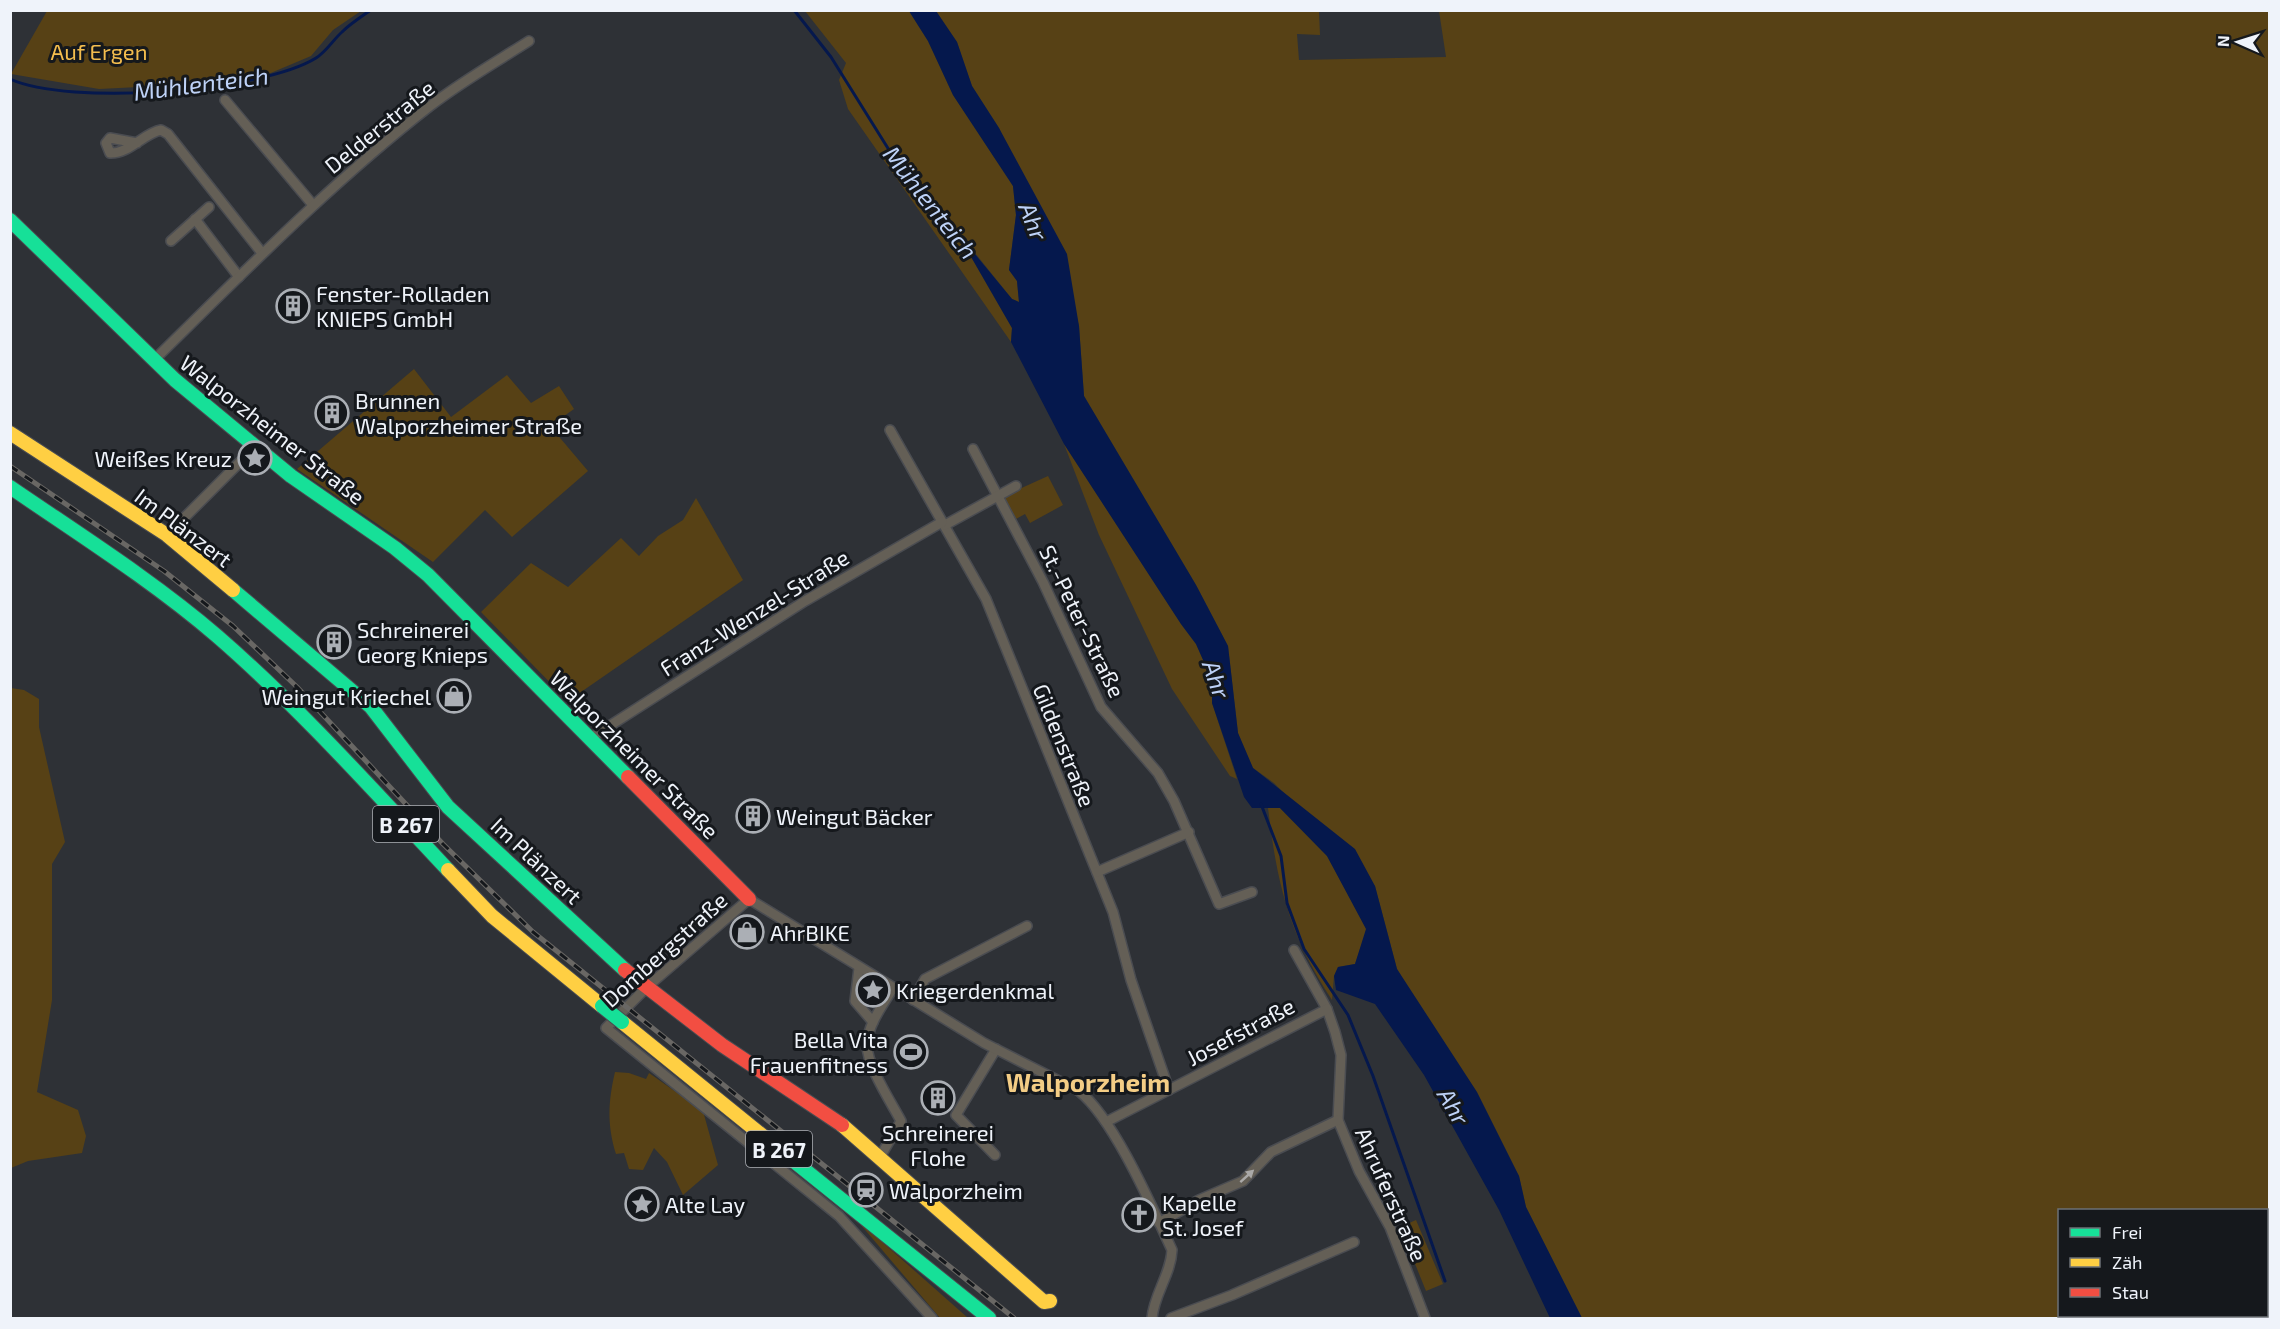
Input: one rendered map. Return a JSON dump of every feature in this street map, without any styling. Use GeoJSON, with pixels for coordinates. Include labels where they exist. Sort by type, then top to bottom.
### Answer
{"type":"FeatureCollection","features":[{"type":"Feature","properties":{"kind":"street","name":"Delderstraße"},"geometry":{"type":"LineString","coordinates":[[154,360],[313,205],[431,106],[529,40]]}},
{"type":"Feature","properties":{"kind":"street"},"geometry":{"type":"LineString","coordinates":[[225,100],[313,205]]}},
{"type":"Feature","properties":{"kind":"street"},"geometry":{"type":"LineString","coordinates":[[137,143],[156,131],[161,130],[168,134],[262,253]]}},
{"type":"Feature","properties":{"kind":"street"},"geometry":{"type":"LineString","coordinates":[[171,241],[209,207]]}},
{"type":"Feature","properties":{"kind":"street"},"geometry":{"type":"LineString","coordinates":[[195,219],[239,277]]}},
{"type":"Feature","properties":{"kind":"street","name":"Walporzheimer Straße"},"geometry":{"type":"LineString","coordinates":[[14,228],[154,360],[255,447],[428,575],[468,612],[589,739],[749,899],[913,1000],[996,1049],[1079,1091],[1091,1101],[1106,1122],[1172,1250],[1171,1260],[1155,1298],[1152,1318]]}},
{"type":"Feature","properties":{"kind":"street","name":"Gildenstraße"},"geometry":{"type":"LineString","coordinates":[[890,430],[986,599],[1113,912],[1131,980],[1169,1090]]}},
{"type":"Feature","properties":{"kind":"street","name":"Im Plänzert"},"geometry":{"type":"LineString","coordinates":[[10,433],[167,535],[371,707],[448,807],[631,976],[648,986],[704,1032],[816,1105],[880,1157],[1044,1302],[1050,1301]]}},
{"type":"Feature","properties":{"kind":"street"},"geometry":{"type":"LineString","coordinates":[[167,535],[255,447]]}},
{"type":"Feature","properties":{"kind":"street","name":"St.-Peter-Straße"},"geometry":{"type":"LineString","coordinates":[[973,449],[1043,582],[1101,707],[1158,773],[1189,832],[1219,904],[1252,892]]}},
{"type":"Feature","properties":{"kind":"street","name":"Franz-Wenzel-Straße"},"geometry":{"type":"LineString","coordinates":[[589,739],[805,601],[1016,486]]}},
{"type":"Feature","properties":{"kind":"street","name":"B 267"},"geometry":{"type":"LineString","coordinates":[[10,487],[148,582],[216,635],[279,692],[492,916],[989,1318]]}},
{"type":"Feature","properties":{"kind":"street"},"geometry":{"type":"LineString","coordinates":[[1097,872],[1189,832]]}},
{"type":"Feature","properties":{"kind":"street","name":"Dombergstraße"},"geometry":{"type":"LineString","coordinates":[[749,899],[648,986],[606,1029],[839,1216],[932,1318]]}},
{"type":"Feature","properties":{"kind":"street"},"geometry":{"type":"LineString","coordinates":[[913,1000],[925,979],[1027,926]]}},
{"type":"Feature","properties":{"kind":"street","name":"Ahruferstraße"},"geometry":{"type":"LineString","coordinates":[[1294,950],[1324,1010],[1341,1055],[1338,1120],[1359,1172],[1390,1227],[1425,1318]]}},
{"type":"Feature","properties":{"kind":"street"},"geometry":{"type":"LineString","coordinates":[[859,968],[855,1001],[873,1022]]}},
{"type":"Feature","properties":{"kind":"street"},"geometry":{"type":"LineString","coordinates":[[880,1157],[901,1121],[869,1056],[867,1043],[873,1022],[893,988]]}},
{"type":"Feature","properties":{"kind":"street","name":"Josefstraße"},"geometry":{"type":"LineString","coordinates":[[1106,1122],[1324,1010]]}},
{"type":"Feature","properties":{"kind":"street"},"geometry":{"type":"LineString","coordinates":[[995,1155],[956,1115],[996,1049]]}},
{"type":"Feature","properties":{"kind":"street"},"geometry":{"type":"LineString","coordinates":[[1159,1223],[1199,1200],[1243,1181],[1271,1152],[1305,1133],[1338,1120]]}},
{"type":"Feature","properties":{"kind":"street"},"geometry":{"type":"LineString","coordinates":[[1171,1318],[1232,1295],[1354,1242]]}},
{"type":"Feature","properties":{"kind":"green space","name":"Auf Ergen"},"geometry":{"type":"Polygon","coordinates":[[[47,11],[361,11],[333,30],[311,56],[266,75],[179,85],[99,89],[11,74],[47,11]]]}},
{"type":"Feature","properties":{"kind":"green space"},"geometry":{"type":"Polygon","coordinates":[[[805,11],[909,11],[928,41],[953,95],[1013,186],[1016,215],[1009,270],[1017,281],[1019,302],[1012,299],[975,253],[970,255],[1012,328],[1011,342],[848,109],[839,80],[846,63],[805,11]]]}},
{"type":"Feature","properties":{"kind":"green space"},"geometry":{"type":"Polygon","coordinates":[[[936,11],[1319,11],[1320,35],[1297,34],[1299,60],[1446,57],[1439,11],[2269,11],[2269,1318],[1582,1318],[1526,1207],[1519,1176],[1397,969],[1375,886],[1274,783],[1253,768],[1238,733],[1228,646],[1196,585],[1084,396],[1079,326],[1074,307],[999,128],[972,86],[957,42],[936,11]]]}},
{"type":"Feature","properties":{"kind":"green space"},"geometry":{"type":"Polygon","coordinates":[[[414,369],[451,417],[507,375],[531,403],[559,386],[574,409],[550,426],[588,471],[512,537],[485,510],[433,562],[297,469],[414,369]]]}},
{"type":"Feature","properties":{"kind":"green space"},"geometry":{"type":"Polygon","coordinates":[[[1064,444],[1196,644],[1212,680],[1212,703],[1237,779],[1230,776],[1172,689],[1099,535],[1064,444]]]}},
{"type":"Feature","properties":{"kind":"green space"},"geometry":{"type":"Polygon","coordinates":[[[1048,476],[1063,505],[1030,523],[1025,514],[1014,520],[1002,497],[1048,476]]]}},
{"type":"Feature","properties":{"kind":"green space"},"geometry":{"type":"Polygon","coordinates":[[[696,498],[743,580],[568,701],[481,612],[531,563],[568,587],[621,538],[639,556],[658,536],[683,520],[696,498]]]}},
{"type":"Feature","properties":{"kind":"green space"},"geometry":{"type":"Polygon","coordinates":[[[11,688],[24,690],[39,699],[39,727],[65,842],[52,864],[52,1000],[37,1092],[78,1110],[86,1136],[82,1153],[28,1161],[11,1168],[11,688]]]}},
{"type":"Feature","properties":{"kind":"green space"},"geometry":{"type":"Polygon","coordinates":[[[1268,808],[1280,808],[1327,856],[1367,929],[1355,964],[1338,967],[1334,976],[1332,1000],[1305,953],[1287,908],[1276,861],[1268,808]]]}},
{"type":"Feature","properties":{"kind":"green space"},"geometry":{"type":"Polygon","coordinates":[[[615,1072],[629,1073],[646,1079],[649,1073],[703,1111],[718,1165],[683,1195],[667,1162],[654,1148],[643,1170],[629,1169],[624,1153],[616,1154],[611,1133],[610,1113],[615,1072]]]}},
{"type":"Feature","properties":{"kind":"green space"},"geometry":{"type":"Polygon","coordinates":[[[855,1218],[968,1318],[940,1318],[855,1218]]]}},
{"type":"Feature","properties":{"kind":"green space"},"geometry":{"type":"Polygon","coordinates":[[[1416,1220],[1443,1284],[1426,1291],[1400,1227],[1416,1220]]]}},
{"type":"Feature","properties":{"kind":"water","name":"Ahr"},"geometry":{"type":"Polygon","coordinates":[[[909,11],[936,11],[957,42],[972,86],[999,128],[1067,254],[1079,326],[1084,396],[1196,585],[1228,646],[1238,733],[1253,768],[1355,849],[1375,886],[1397,969],[1477,1092],[1519,1176],[1526,1207],[1582,1318],[1550,1318],[1499,1210],[1424,1075],[1375,1004],[1336,990],[1334,976],[1338,967],[1355,964],[1366,929],[1327,856],[1280,808],[1252,808],[1244,797],[1212,703],[1212,680],[1196,644],[1064,444],[1011,342],[1012,328],[970,255],[974,253],[1012,299],[1019,302],[1017,281],[1009,270],[1016,215],[1013,186],[953,95],[928,41],[909,11]]]}},
{"type":"Feature","properties":{"kind":"waterway","name":"Mühlenteich"},"geometry":{"type":"LineString","coordinates":[[10,79],[38,87],[75,92],[118,93],[211,87],[253,79],[289,70],[316,58],[345,29],[371,10]]}},
{"type":"Feature","properties":{"kind":"waterway","name":"Mühlenteich"},"geometry":{"type":"LineString","coordinates":[[794,10],[831,57],[904,174],[974,256]]}},
{"type":"Feature","properties":{"kind":"waterway"},"geometry":{"type":"LineString","coordinates":[[1261,804],[1281,856],[1287,903],[1304,949],[1348,1015],[1373,1076],[1445,1281]]}},
{"type":"Feature","properties":{"kind":"railway"},"geometry":{"type":"LineString","coordinates":[[10,466],[164,571],[233,626],[297,687],[443,844],[533,932],[1014,1318]]}},
{"type":"Feature","properties":{"kind":"traffic: fast"},"geometry":{"type":"LineString","coordinates":[[10,220],[175,380],[291,476],[395,548],[428,575],[628,777]]}},
{"type":"Feature","properties":{"kind":"traffic: fast"},"geometry":{"type":"LineString","coordinates":[[10,487],[142,577],[193,616],[248,663],[307,721],[448,870]]}},
{"type":"Feature","properties":{"kind":"traffic: fast"},"geometry":{"type":"LineString","coordinates":[[233,590],[371,707],[448,807],[625,970]]}},
{"type":"Feature","properties":{"kind":"traffic: fast"},"geometry":{"type":"LineString","coordinates":[[602,1006],[622,1022]]}},
{"type":"Feature","properties":{"kind":"traffic: fast"},"geometry":{"type":"LineString","coordinates":[[785,1154],[989,1318]]}},
{"type":"Feature","properties":{"kind":"traffic: slow"},"geometry":{"type":"LineString","coordinates":[[10,433],[167,535],[233,590]]}},
{"type":"Feature","properties":{"kind":"traffic: slow"},"geometry":{"type":"LineString","coordinates":[[448,870],[492,916],[602,1006]]}},
{"type":"Feature","properties":{"kind":"traffic: slow"},"geometry":{"type":"LineString","coordinates":[[622,1022],[785,1154]]}},
{"type":"Feature","properties":{"kind":"traffic: slow"},"geometry":{"type":"LineString","coordinates":[[842,1125],[1044,1302],[1050,1301]]}},
{"type":"Feature","properties":{"kind":"traffic: jam"},"geometry":{"type":"LineString","coordinates":[[628,777],[749,899]]}},
{"type":"Feature","properties":{"kind":"traffic: jam"},"geometry":{"type":"LineString","coordinates":[[625,970],[722,1045],[842,1125]]}},
{"type":"Feature","properties":{"kind":"place","name":"Fenster-Rolladen KNIEPS GmbH"},"geometry":{"type":"Point","coordinates":[293,306]}},
{"type":"Feature","properties":{"kind":"place","name":"Brunnen Walporzheimer Straße"},"geometry":{"type":"Point","coordinates":[332,413]}},
{"type":"Feature","properties":{"kind":"place","name":"Weißes Kreuz"},"geometry":{"type":"Point","coordinates":[255,458]}},
{"type":"Feature","properties":{"kind":"place","name":"Schreinerei Georg Knieps"},"geometry":{"type":"Point","coordinates":[334,642]}},
{"type":"Feature","properties":{"kind":"place","name":"Weingut Kriechel"},"geometry":{"type":"Point","coordinates":[454,696]}},
{"type":"Feature","properties":{"kind":"place","name":"Weingut Bäcker"},"geometry":{"type":"Point","coordinates":[753,816]}},
{"type":"Feature","properties":{"kind":"place","name":"AhrBIKE"},"geometry":{"type":"Point","coordinates":[747,932]}},
{"type":"Feature","properties":{"kind":"place","name":"Kriegerdenkmal"},"geometry":{"type":"Point","coordinates":[873,990]}},
{"type":"Feature","properties":{"kind":"place","name":"Bella Vita Frauenfitness"},"geometry":{"type":"Point","coordinates":[911,1052]}},
{"type":"Feature","properties":{"kind":"place","name":"Schreinerei Flohe"},"geometry":{"type":"Point","coordinates":[938,1098]}},
{"type":"Feature","properties":{"kind":"place","name":"Walporzheim"},"geometry":{"type":"Point","coordinates":[866,1190]}},
{"type":"Feature","properties":{"kind":"place","name":"Alte Lay"},"geometry":{"type":"Point","coordinates":[642,1204]}},
{"type":"Feature","properties":{"kind":"place","name":"Kapelle St. Josef"},"geometry":{"type":"Point","coordinates":[1139,1215]}},
{"type":"Feature","properties":{"kind":"district","name":"Walporzheim"},"geometry":{"type":"Point","coordinates":[1088,1081]}}]}
